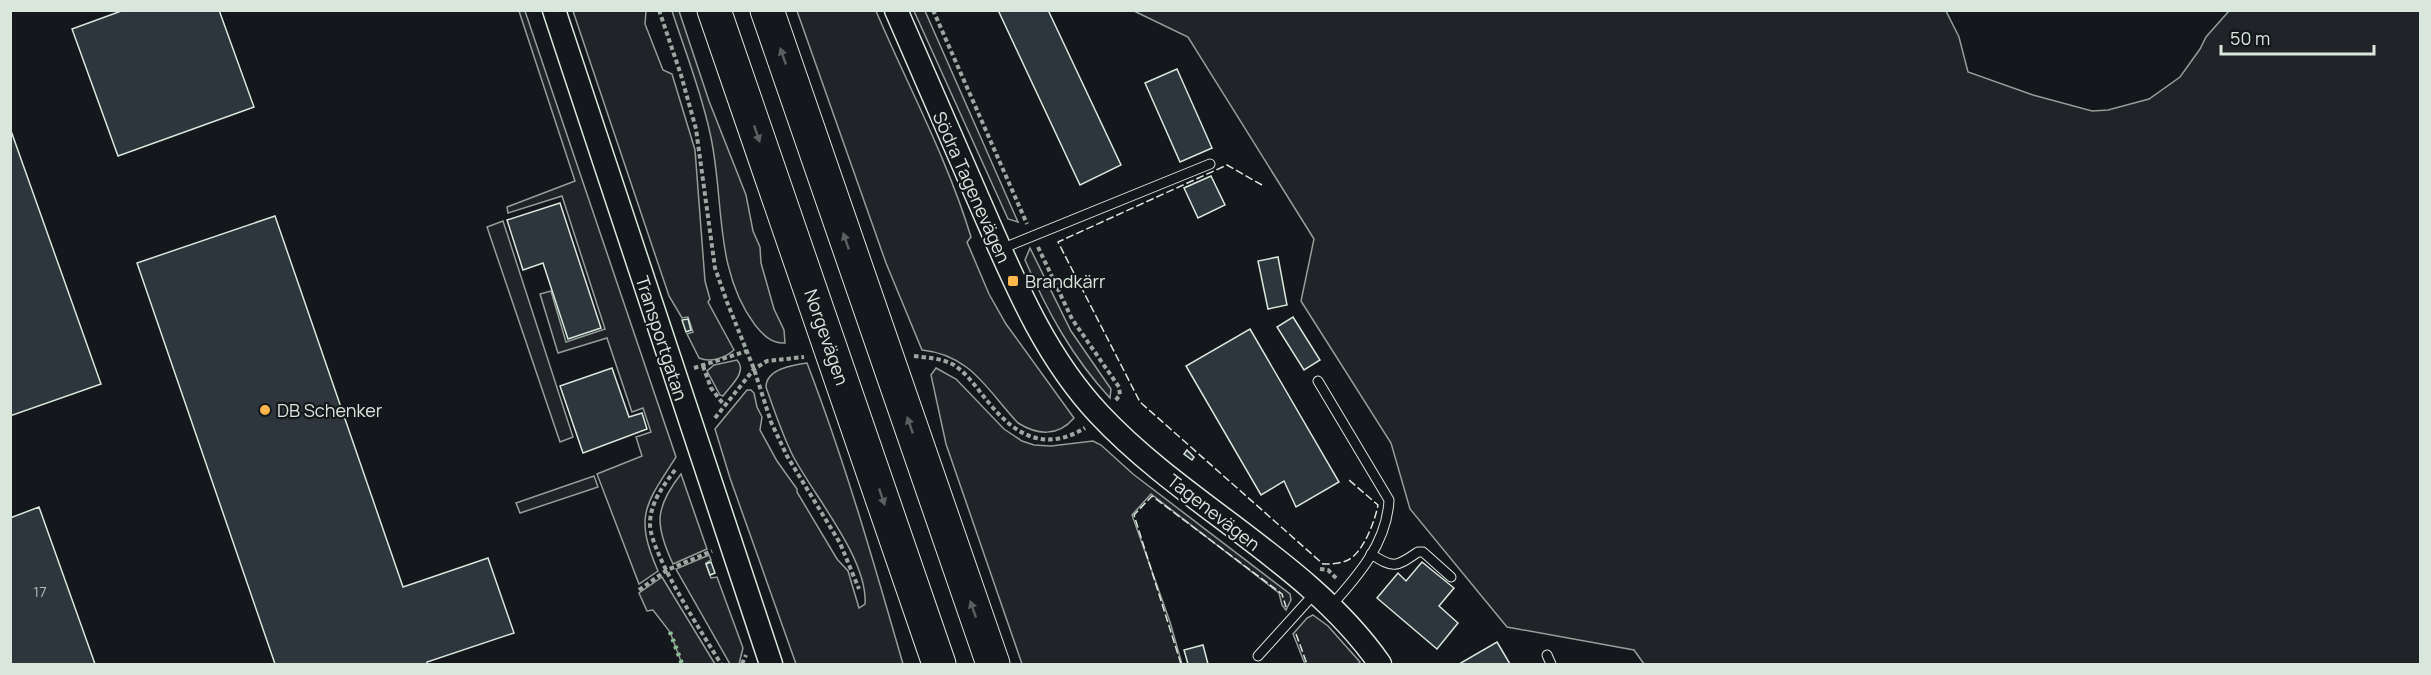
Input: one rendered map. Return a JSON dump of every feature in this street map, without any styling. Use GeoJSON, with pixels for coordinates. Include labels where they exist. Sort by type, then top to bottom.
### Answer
{"type":"FeatureCollection","features":[{"type":"Feature","properties":{"kind":"highway","name":"Norgevägen"},"geometry":{"type":"LineString","coordinates":[[714,10],[939,664]]}},
{"type":"Feature","properties":{"kind":"highway"},"geometry":{"type":"LineString","coordinates":[[767,10],[993,664]]}},
{"type":"Feature","properties":{"kind":"street","name":"Transportgatan"},"geometry":{"type":"LineString","coordinates":[[554,10],[771,664]]}},
{"type":"Feature","properties":{"kind":"street","name":"Södra Tagenevägen"},"geometry":{"type":"LineString","coordinates":[[896,10],[1032,320],[1059,365],[1100,416]]}},
{"type":"Feature","properties":{"kind":"street","name":"Tagenevägen"},"geometry":{"type":"LineString","coordinates":[[1100,416],[1167,476],[1322,600],[1371,651],[1380,664]]}},
{"type":"Feature","properties":{"kind":"lane"},"geometry":{"type":"LineString","coordinates":[[1001,250],[1210,164]]}},
{"type":"Feature","properties":{"kind":"lane"},"geometry":{"type":"LineString","coordinates":[[1258,656],[1322,600],[1350,585],[1371,554],[1388,516],[1389,500],[1318,381]]}},
{"type":"Feature","properties":{"kind":"lane"},"geometry":{"type":"LineString","coordinates":[[1371,554],[1393,566],[1398,566],[1418,552],[1423,552],[1451,577]]}},
{"type":"Feature","properties":{"kind":"path"},"geometry":{"type":"LineString","coordinates":[[659,10],[696,129],[715,268],[754,369],[767,412],[787,456],[840,543],[859,589]]}},
{"type":"Feature","properties":{"kind":"path"},"geometry":{"type":"LineString","coordinates":[[694,368],[747,351]]}},
{"type":"Feature","properties":{"kind":"path"},"geometry":{"type":"LineString","coordinates":[[913,356],[935,358],[955,366],[966,374],[1002,418],[1014,429],[1027,436],[1052,440],[1070,437]]}},
{"type":"Feature","properties":{"kind":"path"},"geometry":{"type":"LineString","coordinates":[[715,418],[754,369],[766,361],[804,357]]}},
{"type":"Feature","properties":{"kind":"path"},"geometry":{"type":"LineString","coordinates":[[703,366],[711,388],[724,405]]}},
{"type":"Feature","properties":{"kind":"path"},"geometry":{"type":"LineString","coordinates":[[675,470],[656,498],[650,526],[656,547],[667,570],[721,664]]}},
{"type":"Feature","properties":{"kind":"path"},"geometry":{"type":"LineString","coordinates":[[639,590],[667,570],[713,551]]}},
{"type":"Feature","properties":{"kind":"shaded area"},"geometry":{"type":"Polygon","coordinates":[[[519,11],[525,11],[676,457],[657,487],[646,511],[646,537],[658,571],[639,584],[597,474],[642,456],[636,437],[651,432],[643,408],[632,412],[607,338],[558,353],[540,294],[551,291],[566,342],[605,329],[562,196],[508,213],[507,207],[575,181],[519,11]]]}},
{"type":"Feature","properties":{"kind":"shaded area"},"geometry":{"type":"Polygon","coordinates":[[[573,11],[646,11],[645,24],[663,70],[672,74],[695,150],[705,281],[710,299],[708,302],[734,350],[722,357],[713,360],[699,358],[687,334],[693,332],[688,317],[682,318],[669,296],[573,11]]]}},
{"type":"Feature","properties":{"kind":"shaded area"},"geometry":{"type":"Polygon","coordinates":[[[672,11],[679,11],[709,101],[746,195],[753,231],[760,247],[761,263],[774,309],[784,330],[785,343],[772,340],[758,329],[732,281],[722,232],[715,158],[710,133],[672,11]]]}},
{"type":"Feature","properties":{"kind":"shaded area"},"geometry":{"type":"Polygon","coordinates":[[[797,11],[876,11],[951,179],[971,237],[967,242],[989,294],[1006,324],[1074,418],[1068,424],[1047,432],[1025,427],[1018,423],[977,376],[966,367],[939,353],[922,350],[886,263],[797,11]]]}},
{"type":"Feature","properties":{"kind":"shaded area"},"geometry":{"type":"Polygon","coordinates":[[[914,11],[925,11],[1018,222],[1008,219],[914,11]]]}},
{"type":"Feature","properties":{"kind":"shaded area"},"geometry":{"type":"Polygon","coordinates":[[[1134,11],[1946,11],[1959,37],[1968,72],[2033,95],[2092,111],[2108,110],[2149,99],[2180,77],[2206,37],[2229,11],[2420,11],[2420,664],[1644,664],[1634,650],[1507,627],[1410,509],[1391,443],[1301,301],[1314,239],[1188,37],[1134,11]]]}},
{"type":"Feature","properties":{"kind":"shaded area"},"geometry":{"type":"Polygon","coordinates":[[[503,221],[573,437],[560,442],[487,227],[503,221]]]}},
{"type":"Feature","properties":{"kind":"shaded area"},"geometry":{"type":"Polygon","coordinates":[[[1030,248],[1071,331],[1111,389],[1110,398],[1072,350],[1042,297],[1025,260],[1030,248]]]}},
{"type":"Feature","properties":{"kind":"shaded area"},"geometry":{"type":"Polygon","coordinates":[[[737,360],[740,365],[739,374],[723,396],[720,395],[707,371],[714,365],[737,360]]]}},
{"type":"Feature","properties":{"kind":"shaded area"},"geometry":{"type":"Polygon","coordinates":[[[807,363],[870,550],[903,664],[796,664],[730,478],[715,429],[747,390],[751,390],[762,417],[760,430],[837,559],[848,571],[859,608],[865,604],[864,586],[849,548],[793,456],[766,387],[770,376],[775,372],[807,363]]]}},
{"type":"Feature","properties":{"kind":"shaded area"},"geometry":{"type":"Polygon","coordinates":[[[936,368],[956,379],[1004,429],[1022,441],[1034,445],[1051,446],[1093,441],[1101,445],[1133,474],[1290,594],[1291,600],[1286,610],[1279,593],[1151,494],[1132,515],[1170,622],[1182,664],[1022,664],[946,444],[931,375],[936,368]]]}},
{"type":"Feature","properties":{"kind":"shaded area"},"geometry":{"type":"Polygon","coordinates":[[[681,474],[707,549],[673,564],[663,539],[660,518],[666,497],[681,474]]]}},
{"type":"Feature","properties":{"kind":"shaded area"},"geometry":{"type":"Polygon","coordinates":[[[594,476],[598,487],[520,513],[516,503],[594,476]]]}},
{"type":"Feature","properties":{"kind":"shaded area"},"geometry":{"type":"Polygon","coordinates":[[[709,555],[711,560],[706,563],[711,578],[717,577],[743,648],[739,664],[730,664],[676,569],[709,555]]]}},
{"type":"Feature","properties":{"kind":"shaded area"},"geometry":{"type":"Polygon","coordinates":[[[662,577],[715,664],[682,664],[670,632],[653,610],[647,611],[639,593],[662,577]]]}},
{"type":"Feature","properties":{"kind":"shaded area"},"geometry":{"type":"Polygon","coordinates":[[[1313,615],[1328,626],[1360,662],[1358,664],[1305,664],[1293,634],[1307,618],[1313,615]]]}},
{"type":"Feature","properties":{"kind":"building"},"geometry":{"type":"Polygon","coordinates":[[[124,10],[219,10],[254,107],[118,156],[72,29],[124,10]]]}},
{"type":"Feature","properties":{"kind":"building"},"geometry":{"type":"Polygon","coordinates":[[[998,10],[1048,10],[1121,165],[1080,185],[998,10]]]}},
{"type":"Feature","properties":{"kind":"building"},"geometry":{"type":"Polygon","coordinates":[[[1177,69],[1212,148],[1180,162],[1145,83],[1177,69]]]}},
{"type":"Feature","properties":{"kind":"building"},"geometry":{"type":"Polygon","coordinates":[[[10,128],[101,384],[10,416],[10,128]]]}},
{"type":"Feature","properties":{"kind":"building"},"geometry":{"type":"Polygon","coordinates":[[[1211,176],[1225,205],[1198,218],[1184,188],[1211,176]]]}},
{"type":"Feature","properties":{"kind":"building"},"geometry":{"type":"Polygon","coordinates":[[[560,203],[601,328],[568,339],[543,263],[523,270],[507,220],[560,203]]]}},
{"type":"Feature","properties":{"kind":"building","name":"DB Schenker"},"geometry":{"type":"Polygon","coordinates":[[[275,216],[403,587],[488,558],[514,633],[427,662],[427,664],[275,664],[137,263],[275,216]]]}},
{"type":"Feature","properties":{"kind":"building"},"geometry":{"type":"Polygon","coordinates":[[[1278,257],[1287,305],[1268,309],[1258,261],[1278,257]]]}},
{"type":"Feature","properties":{"kind":"building"},"geometry":{"type":"Polygon","coordinates":[[[1293,317],[1320,360],[1304,370],[1277,327],[1293,317]]]}},
{"type":"Feature","properties":{"kind":"building"},"geometry":{"type":"Polygon","coordinates":[[[688,319],[691,330],[686,332],[682,320],[688,319]]]}},
{"type":"Feature","properties":{"kind":"building"},"geometry":{"type":"Polygon","coordinates":[[[1250,329],[1339,482],[1296,507],[1284,481],[1261,495],[1186,366],[1250,329]]]}},
{"type":"Feature","properties":{"kind":"building"},"geometry":{"type":"Polygon","coordinates":[[[612,368],[629,417],[642,413],[647,429],[583,453],[560,386],[612,368]]]}},
{"type":"Feature","properties":{"kind":"building"},"geometry":{"type":"Polygon","coordinates":[[[1187,450],[1194,457],[1192,460],[1184,454],[1187,450]]]}},
{"type":"Feature","properties":{"kind":"building"},"geometry":{"type":"Polygon","coordinates":[[[39,507],[95,664],[10,664],[10,518],[39,507]]]}},
{"type":"Feature","properties":{"kind":"building"},"geometry":{"type":"Polygon","coordinates":[[[711,562],[715,573],[710,575],[706,564],[711,562]]]}},
{"type":"Feature","properties":{"kind":"building"},"geometry":{"type":"Polygon","coordinates":[[[1422,562],[1454,588],[1439,606],[1458,623],[1437,649],[1377,598],[1398,573],[1406,581],[1422,562]]]}},
{"type":"Feature","properties":{"kind":"building"},"geometry":{"type":"Polygon","coordinates":[[[1497,642],[1510,664],[1459,664],[1497,642]]]}},
{"type":"Feature","properties":{"kind":"building"},"geometry":{"type":"Polygon","coordinates":[[[1203,645],[1208,664],[1188,664],[1184,650],[1203,645]]]}},
{"type":"Feature","properties":{"kind":"hedge"},"geometry":{"type":"LineString","coordinates":[[670,632],[682,664]]}},
{"type":"Feature","properties":{"kind":"fence"},"geometry":{"type":"LineString","coordinates":[[1262,185],[1227,165],[1058,242],[1140,402],[1323,564],[1348,560],[1359,551],[1374,519],[1378,505],[1349,480]]}},
{"type":"Feature","properties":{"kind":"fence"},"geometry":{"type":"LineString","coordinates":[[1181,664],[1134,515],[1152,496],[1282,594],[1286,607]]}},
{"type":"Feature","properties":{"kind":"fence"},"geometry":{"type":"LineString","coordinates":[[1296,634],[1307,664]]}},
{"type":"Feature","properties":{"kind":"place","name":"Brandkärr"},"geometry":{"type":"Point","coordinates":[1013,281]}},
{"type":"Feature","properties":{"kind":"place","name":"DB Schenker"},"geometry":{"type":"Point","coordinates":[265,410]}}]}
